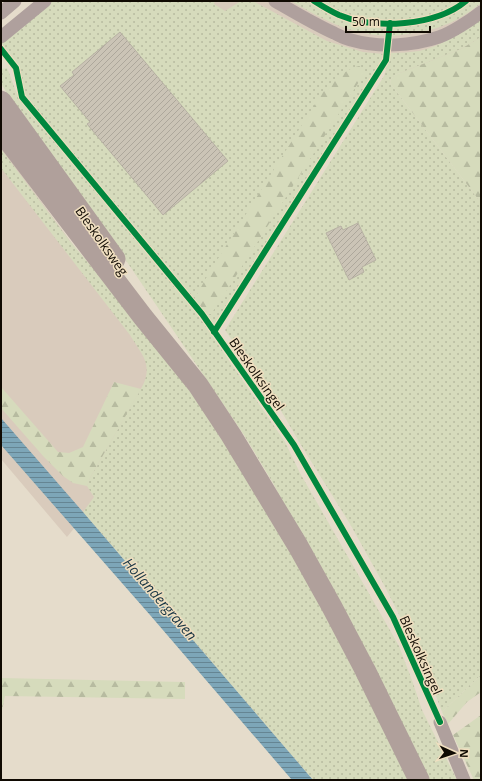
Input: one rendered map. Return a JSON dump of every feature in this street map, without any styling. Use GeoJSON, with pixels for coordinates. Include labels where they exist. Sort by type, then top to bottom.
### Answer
{"type":"FeatureCollection","features":[{"type":"Feature","properties":{"kind":"main road","name":"Bleskolksweg"},"geometry":{"type":"LineString","coordinates":[[1,101],[151,310],[198,385]]}},
{"type":"Feature","properties":{"kind":"main road"},"geometry":{"type":"LineString","coordinates":[[1,131],[143,317],[198,385],[231,435],[298,546],[365,670],[419,780]]}},
{"type":"Feature","properties":{"kind":"street"},"geometry":{"type":"LineString","coordinates":[[1,13],[15,1]]}},
{"type":"Feature","properties":{"kind":"street"},"geometry":{"type":"LineString","coordinates":[[1,37],[45,1]]}},
{"type":"Feature","properties":{"kind":"street"},"geometry":{"type":"LineString","coordinates":[[275,1],[319,26],[348,39],[370,44],[388,45],[417,42],[441,37],[481,12]]}},
{"type":"Feature","properties":{"kind":"street"},"geometry":{"type":"LineString","coordinates":[[440,722],[464,780]]}},
{"type":"Feature","properties":{"kind":"shaded area"},"geometry":{"type":"Polygon","coordinates":[[[186,1],[481,1],[481,41],[432,82],[268,36],[186,1]]]}},
{"type":"Feature","properties":{"kind":"shaded area"},"geometry":{"type":"Polygon","coordinates":[[[1,147],[183,394],[67,537],[1,459],[1,147]]]}},
{"type":"Feature","properties":{"kind":"green space"},"geometry":{"type":"Polygon","coordinates":[[[52,1],[215,1],[214,4],[225,11],[241,1],[253,1],[327,41],[363,52],[383,54],[376,71],[215,323],[209,321],[169,268],[23,92],[17,66],[1,42],[52,1]]]}},
{"type":"Feature","properties":{"kind":"green space"},"geometry":{"type":"Polygon","coordinates":[[[291,1],[307,1],[351,23],[383,28],[384,36],[358,32],[335,24],[291,1]]]}},
{"type":"Feature","properties":{"kind":"green space"},"geometry":{"type":"Polygon","coordinates":[[[321,1],[461,1],[450,8],[424,17],[411,20],[384,21],[352,16],[321,1]]]}},
{"type":"Feature","properties":{"kind":"green space"},"geometry":{"type":"Polygon","coordinates":[[[472,1],[481,1],[481,3],[460,18],[450,23],[417,33],[392,36],[393,28],[425,23],[445,17],[472,1]]]}},
{"type":"Feature","properties":{"kind":"green space"},"geometry":{"type":"Polygon","coordinates":[[[481,19],[481,37],[461,49],[395,75],[391,79],[390,83],[478,199],[481,197],[481,675],[442,712],[430,680],[406,628],[350,524],[280,409],[225,330],[384,76],[391,53],[419,51],[436,46],[459,34],[481,19]]]}},
{"type":"Feature","properties":{"kind":"green space"},"geometry":{"type":"Polygon","coordinates":[[[481,37],[481,197],[478,199],[390,83],[391,79],[395,75],[461,49],[481,37]]]}},
{"type":"Feature","properties":{"kind":"green space"},"geometry":{"type":"Polygon","coordinates":[[[359,66],[363,68],[364,72],[362,77],[222,298],[211,314],[204,314],[195,301],[196,296],[209,273],[322,93],[343,73],[359,66]]]}},
{"type":"Feature","properties":{"kind":"green space"},"geometry":{"type":"Polygon","coordinates":[[[7,68],[21,100],[161,266],[202,321],[285,442],[300,473],[399,646],[422,710],[457,780],[429,780],[273,483],[244,435],[100,222],[12,102],[1,83],[1,69],[7,68]]]}},
{"type":"Feature","properties":{"kind":"green space"},"geometry":{"type":"Polygon","coordinates":[[[1,149],[69,240],[158,345],[238,460],[290,546],[410,780],[313,780],[83,512],[94,497],[87,486],[90,478],[143,385],[147,371],[146,365],[142,353],[130,335],[1,168],[1,149]]]}},
{"type":"Feature","properties":{"kind":"green space"},"geometry":{"type":"Polygon","coordinates":[[[114,382],[141,389],[90,478],[87,486],[73,483],[63,476],[44,457],[1,408],[1,387],[58,452],[69,453],[83,447],[114,382]]]}},
{"type":"Feature","properties":{"kind":"green space"},"geometry":{"type":"Polygon","coordinates":[[[481,675],[481,692],[467,702],[448,724],[442,712],[481,675]]]}},
{"type":"Feature","properties":{"kind":"green space"},"geometry":{"type":"Polygon","coordinates":[[[1,678],[185,682],[185,699],[5,696],[1,715],[1,678]]]}},
{"type":"Feature","properties":{"kind":"green space"},"geometry":{"type":"Polygon","coordinates":[[[481,715],[481,780],[474,780],[453,735],[481,715]]]}},
{"type":"Feature","properties":{"kind":"water"},"geometry":{"type":"Polygon","coordinates":[[[1,418],[313,780],[292,780],[1,445],[1,418]]]}},
{"type":"Feature","properties":{"kind":"building"},"geometry":{"type":"Polygon","coordinates":[[[120,32],[228,161],[163,215],[87,124],[90,122],[60,86],[74,75],[72,72],[120,32]]]}},
{"type":"Feature","properties":{"kind":"building"},"geometry":{"type":"Polygon","coordinates":[[[358,223],[376,260],[362,267],[364,272],[349,280],[326,233],[341,226],[343,230],[358,223]]]}},
{"type":"Feature","properties":{"kind":"cycle path"},"geometry":{"type":"LineString","coordinates":[[314,1],[339,15],[354,20],[387,24],[405,23],[439,16],[466,1]]}},
{"type":"Feature","properties":{"kind":"cycle path"},"geometry":{"type":"LineString","coordinates":[[214,332],[386,60],[390,23]]}},
{"type":"Feature","properties":{"kind":"cycle path","name":"Bleskolksingel"},"geometry":{"type":"LineString","coordinates":[[1,49],[16,68],[22,97],[202,314],[294,445],[393,617],[440,722]]}},
{"type":"Feature","properties":{"kind":"water label","name":"Hollandergraven"},"geometry":{"type":"Point","coordinates":[160,599]}}]}
